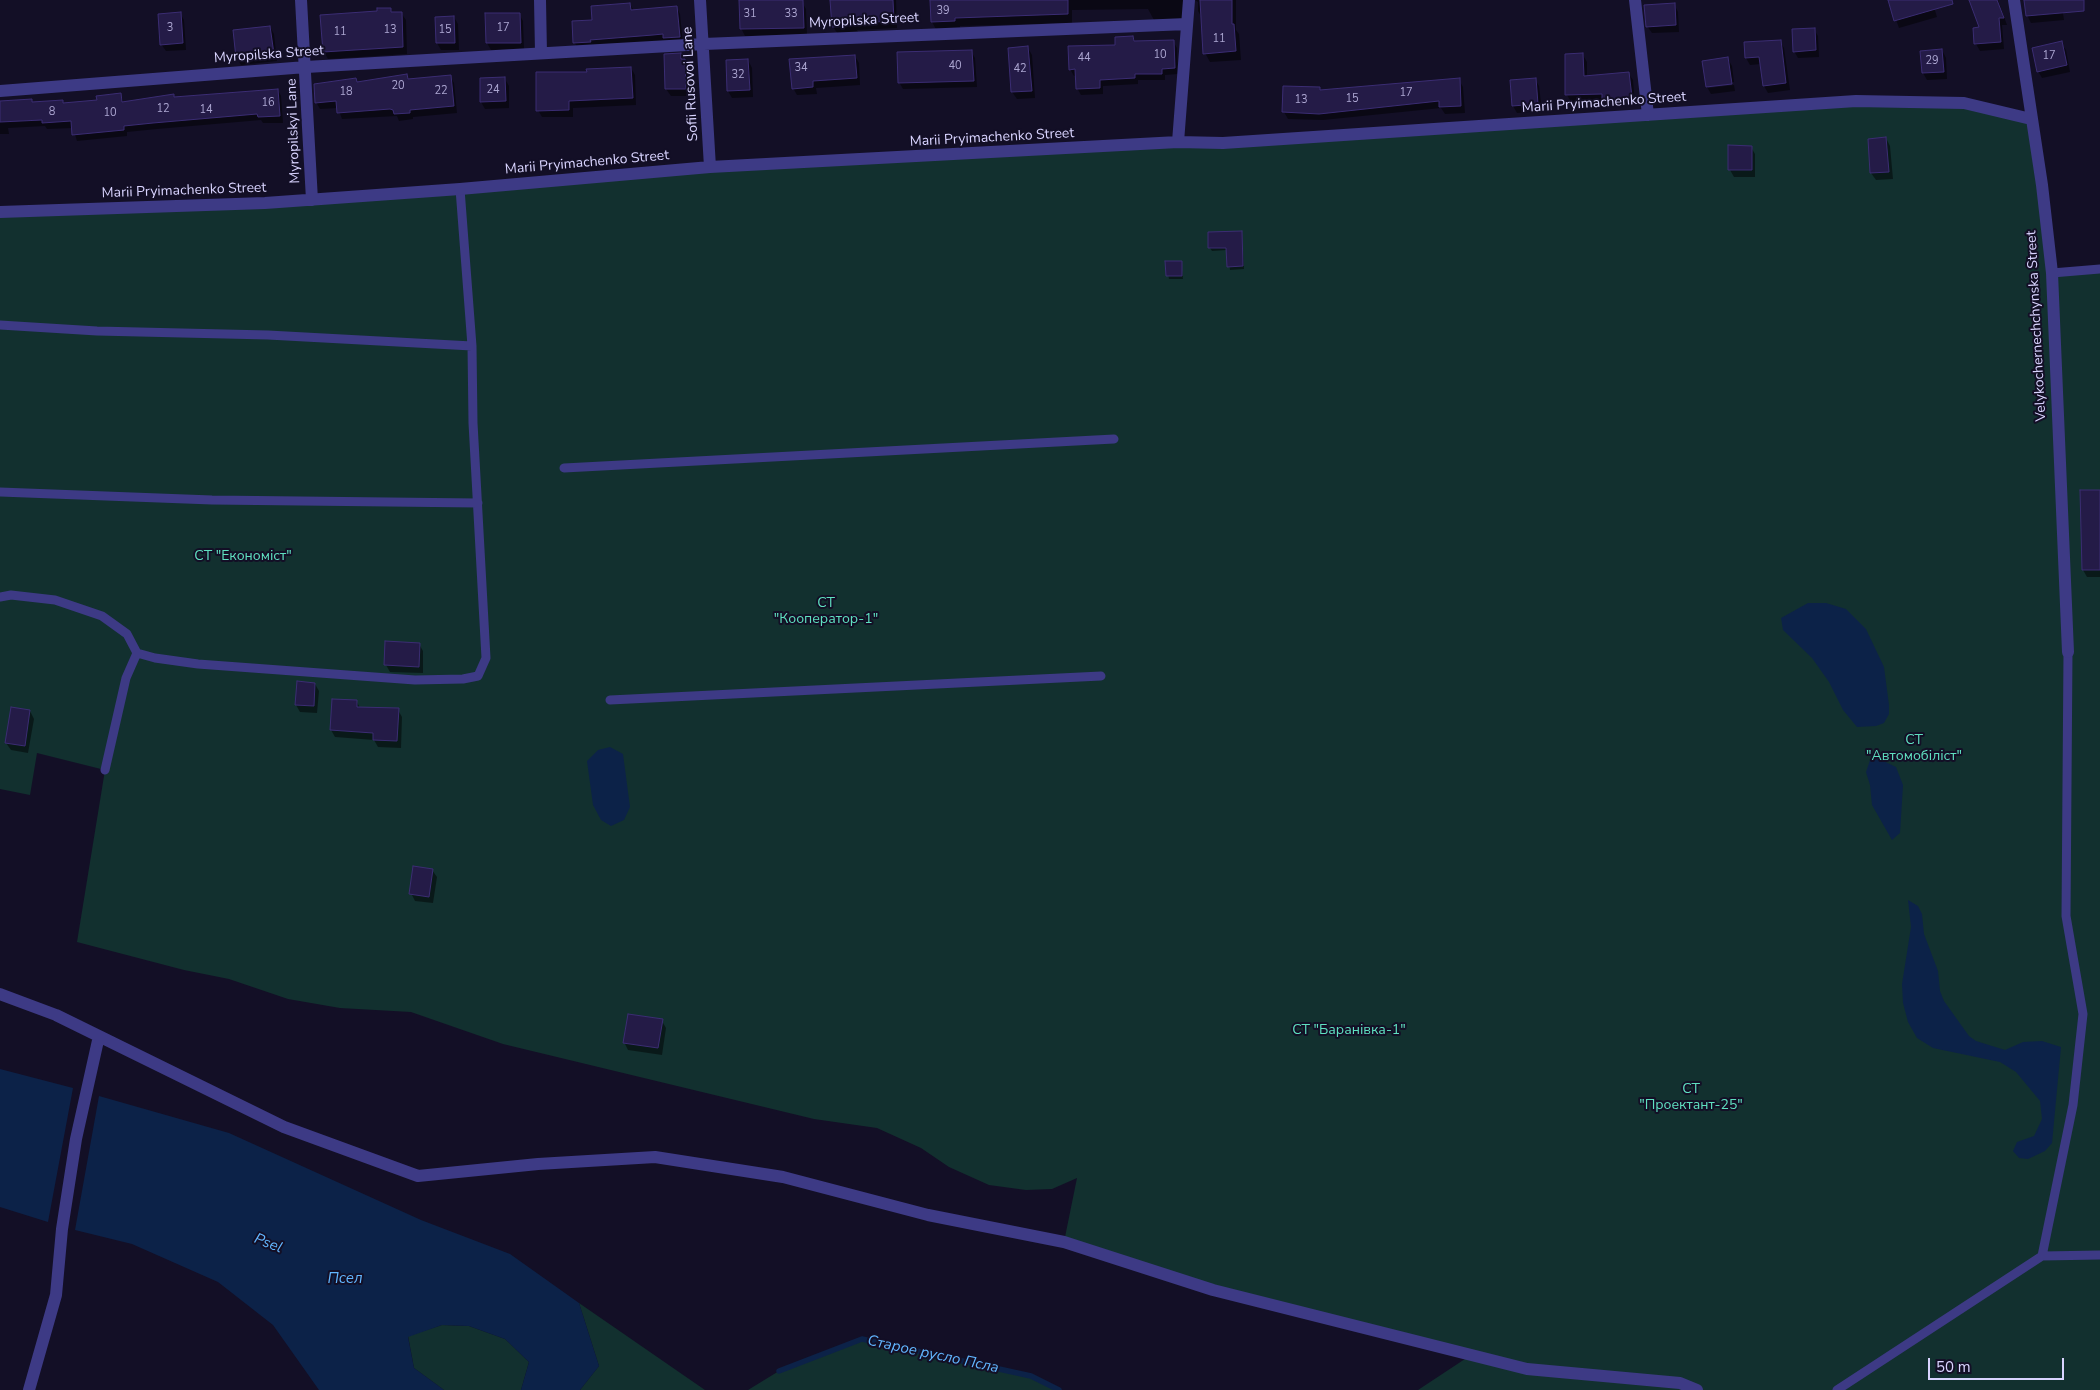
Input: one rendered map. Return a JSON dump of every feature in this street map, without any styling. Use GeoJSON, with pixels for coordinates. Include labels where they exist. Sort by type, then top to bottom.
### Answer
{"type":"FeatureCollection","features":[{"type":"Feature","properties":{"kind":"street","name":"Myropilskyi Lane"},"geometry":{"type":"LineString","coordinates":[[301,0],[312,200]]}},
{"type":"Feature","properties":{"kind":"street"},"geometry":{"type":"LineString","coordinates":[[540,0],[541,53]]}},
{"type":"Feature","properties":{"kind":"street","name":"Sofii Rusovoi Lane"},"geometry":{"type":"LineString","coordinates":[[700,0],[710,167]]}},
{"type":"Feature","properties":{"kind":"street"},"geometry":{"type":"LineString","coordinates":[[1178,142],[1189,0]]}},
{"type":"Feature","properties":{"kind":"street"},"geometry":{"type":"LineString","coordinates":[[1636,0],[1648,115]]}},
{"type":"Feature","properties":{"kind":"street","name":"Velykochernechchynska Street"},"geometry":{"type":"LineString","coordinates":[[2014,0],[2042,185],[2052,273],[2068,652]]}},
{"type":"Feature","properties":{"kind":"street","name":"Myropilska Street"},"geometry":{"type":"LineString","coordinates":[[0,91],[306,67],[541,53],[704,44],[1187,24]]}},
{"type":"Feature","properties":{"kind":"street","name":"Marii Pryimachenko Street"},"geometry":{"type":"LineString","coordinates":[[0,212],[312,200],[460,190],[710,167],[1178,142],[1223,143],[1856,101],[1964,103],[2031,120]]}},
{"type":"Feature","properties":{"kind":"street"},"geometry":{"type":"LineString","coordinates":[[0,994],[56,1015],[284,1127],[418,1176],[538,1164],[655,1157],[783,1177],[928,1215],[1064,1242],[1214,1290],[1528,1369],[1680,1383],[1697,1390]]}},
{"type":"Feature","properties":{"kind":"street"},"geometry":{"type":"LineString","coordinates":[[29,1390],[56,1295],[62,1229],[75,1148],[99,1036]]}},
{"type":"Feature","properties":{"kind":"lane"},"geometry":{"type":"LineString","coordinates":[[0,597],[11,595],[55,600],[102,616],[127,634],[137,653],[155,658],[198,664],[415,680],[463,679],[478,676],[486,658],[472,423],[472,346],[460,190]]}},
{"type":"Feature","properties":{"kind":"lane"},"geometry":{"type":"LineString","coordinates":[[2052,273],[2100,269]]}},
{"type":"Feature","properties":{"kind":"lane"},"geometry":{"type":"LineString","coordinates":[[0,325],[96,331],[268,335],[472,346]]}},
{"type":"Feature","properties":{"kind":"lane"},"geometry":{"type":"LineString","coordinates":[[564,468],[1114,439]]}},
{"type":"Feature","properties":{"kind":"lane"},"geometry":{"type":"LineString","coordinates":[[0,492],[212,500],[478,503]]}},
{"type":"Feature","properties":{"kind":"lane"},"geometry":{"type":"LineString","coordinates":[[2042,1256],[2073,1105],[2083,1014],[2066,916],[2068,652]]}},
{"type":"Feature","properties":{"kind":"lane"},"geometry":{"type":"LineString","coordinates":[[106,770],[126,678],[137,653]]}},
{"type":"Feature","properties":{"kind":"lane"},"geometry":{"type":"LineString","coordinates":[[610,700],[1101,676]]}},
{"type":"Feature","properties":{"kind":"lane"},"geometry":{"type":"LineString","coordinates":[[1837,1390],[2042,1256],[2100,1255]]}},
{"type":"Feature","properties":{"kind":"green space"},"geometry":{"type":"Polygon","coordinates":[[[1856,101],[1964,103],[2031,119],[2052,273],[2100,269],[2100,1390],[1418,1390],[1471,1355],[1213,1290],[1064,1242],[1077,1178],[1052,1189],[1026,1190],[989,1185],[949,1167],[921,1148],[877,1128],[814,1119],[503,1044],[411,1012],[340,1008],[288,999],[229,979],[184,970],[77,942],[105,770],[37,753],[30,795],[0,789],[0,212],[265,203],[710,167],[1856,101]]]}},
{"type":"Feature","properties":{"kind":"green space"},"geometry":{"type":"Polygon","coordinates":[[[579,1303],[705,1390],[580,1390],[599,1366],[579,1303]]]}},
{"type":"Feature","properties":{"kind":"green space"},"geometry":{"type":"Polygon","coordinates":[[[442,1325],[469,1326],[505,1339],[529,1362],[521,1390],[444,1390],[414,1368],[408,1336],[442,1325]]]}},
{"type":"Feature","properties":{"kind":"green space"},"geometry":{"type":"Polygon","coordinates":[[[862,1339],[1031,1376],[1059,1390],[748,1390],[779,1371],[862,1339]]]}},
{"type":"Feature","properties":{"kind":"water"},"geometry":{"type":"Polygon","coordinates":[[[1808,603],[1826,603],[1846,609],[1866,629],[1884,667],[1889,714],[1884,723],[1876,726],[1857,727],[1843,710],[1829,682],[1812,658],[1783,630],[1781,618],[1808,603]]]}},
{"type":"Feature","properties":{"kind":"water"},"geometry":{"type":"Polygon","coordinates":[[[610,747],[623,754],[630,807],[624,820],[611,826],[601,820],[593,805],[587,761],[598,750],[610,747]]]}},
{"type":"Feature","properties":{"kind":"water"},"geometry":{"type":"Polygon","coordinates":[[[1879,759],[1896,767],[1903,785],[1900,833],[1892,840],[1872,805],[1870,785],[1866,772],[1870,760],[1879,759]]]}},
{"type":"Feature","properties":{"kind":"water"},"geometry":{"type":"Polygon","coordinates":[[[1908,900],[1918,906],[1922,914],[1924,934],[1938,971],[1940,991],[1944,1001],[1969,1036],[1976,1041],[2005,1050],[2023,1042],[2042,1041],[2061,1047],[2052,1143],[2045,1151],[2028,1159],[2019,1158],[2013,1151],[2017,1142],[2034,1136],[2042,1119],[2040,1101],[2016,1072],[2000,1062],[1933,1048],[1917,1038],[1908,1022],[1903,1003],[1902,984],[1911,927],[1908,900]]]}},
{"type":"Feature","properties":{"kind":"water"},"geometry":{"type":"Polygon","coordinates":[[[0,1069],[73,1088],[48,1222],[0,1207],[0,1069]]]}},
{"type":"Feature","properties":{"kind":"water","name":"Псел"},"geometry":{"type":"Polygon","coordinates":[[[99,1096],[229,1133],[421,1220],[510,1254],[579,1303],[599,1366],[580,1390],[521,1390],[529,1362],[505,1339],[469,1326],[442,1325],[408,1337],[414,1368],[444,1390],[319,1390],[273,1325],[218,1282],[132,1244],[75,1230],[99,1096]]]}},
{"type":"Feature","properties":{"kind":"building"},"geometry":{"type":"Polygon","coordinates":[[[739,0],[803,0],[804,28],[740,29],[739,0]]]}},
{"type":"Feature","properties":{"kind":"building"},"geometry":{"type":"Polygon","coordinates":[[[830,0],[893,0],[894,21],[854,23],[854,25],[832,27],[830,0]]]}},
{"type":"Feature","properties":{"kind":"building"},"geometry":{"type":"Polygon","coordinates":[[[930,0],[1068,0],[1068,14],[955,18],[955,21],[931,22],[930,0]]]}},
{"type":"Feature","properties":{"kind":"building"},"geometry":{"type":"Polygon","coordinates":[[[1200,0],[1232,0],[1232,24],[1234,24],[1236,51],[1203,54],[1200,0]]]}},
{"type":"Feature","properties":{"kind":"building"},"geometry":{"type":"Polygon","coordinates":[[[1888,0],[1952,0],[1953,4],[1894,21],[1888,0]]]}},
{"type":"Feature","properties":{"kind":"building"},"geometry":{"type":"Polygon","coordinates":[[[1969,0],[1997,0],[2004,18],[1999,18],[2001,42],[1974,44],[1973,28],[1979,27],[1969,0]]]}},
{"type":"Feature","properties":{"kind":"building"},"geometry":{"type":"Polygon","coordinates":[[[2024,0],[2084,0],[2084,11],[2026,16],[2024,0]]]}},
{"type":"Feature","properties":{"kind":"building"},"geometry":{"type":"Polygon","coordinates":[[[630,3],[631,10],[677,6],[680,37],[663,38],[663,34],[573,43],[572,21],[592,20],[591,6],[630,3]]]}},
{"type":"Feature","properties":{"kind":"building"},"geometry":{"type":"Polygon","coordinates":[[[1675,3],[1676,25],[1646,27],[1644,5],[1675,3]]]}},
{"type":"Feature","properties":{"kind":"building"},"geometry":{"type":"Polygon","coordinates":[[[377,8],[391,8],[391,12],[402,12],[403,47],[323,52],[320,15],[377,11],[377,8]]]}},
{"type":"Feature","properties":{"kind":"building"},"geometry":{"type":"Polygon","coordinates":[[[181,12],[183,43],[160,45],[158,14],[181,12]]]}},
{"type":"Feature","properties":{"kind":"building"},"geometry":{"type":"Polygon","coordinates":[[[485,13],[520,13],[521,43],[486,43],[485,13]]]}},
{"type":"Feature","properties":{"kind":"building"},"geometry":{"type":"Polygon","coordinates":[[[454,16],[455,43],[436,43],[435,17],[454,16]]]}},
{"type":"Feature","properties":{"kind":"building"},"geometry":{"type":"Polygon","coordinates":[[[270,26],[274,54],[236,58],[233,30],[270,26]]]}},
{"type":"Feature","properties":{"kind":"building"},"geometry":{"type":"Polygon","coordinates":[[[1815,28],[1816,50],[1793,52],[1792,29],[1815,28]]]}},
{"type":"Feature","properties":{"kind":"building"},"geometry":{"type":"Polygon","coordinates":[[[1133,36],[1134,41],[1174,40],[1175,68],[1162,69],[1162,74],[1135,74],[1135,78],[1100,80],[1100,88],[1076,89],[1075,69],[1069,70],[1068,46],[1115,45],[1115,37],[1133,36]]]}},
{"type":"Feature","properties":{"kind":"building"},"geometry":{"type":"Polygon","coordinates":[[[1781,40],[1786,83],[1763,86],[1759,57],[1745,58],[1744,42],[1781,40]]]}},
{"type":"Feature","properties":{"kind":"building"},"geometry":{"type":"Polygon","coordinates":[[[2062,41],[2067,65],[2037,72],[2032,48],[2062,41]]]}},
{"type":"Feature","properties":{"kind":"building"},"geometry":{"type":"Polygon","coordinates":[[[1028,46],[1032,91],[1011,92],[1008,48],[1028,46]]]}},
{"type":"Feature","properties":{"kind":"building"},"geometry":{"type":"Polygon","coordinates":[[[1942,49],[1944,72],[1922,73],[1920,51],[1942,49]]]}},
{"type":"Feature","properties":{"kind":"building"},"geometry":{"type":"Polygon","coordinates":[[[972,50],[974,81],[898,83],[897,52],[972,50]]]}},
{"type":"Feature","properties":{"kind":"building"},"geometry":{"type":"Polygon","coordinates":[[[681,53],[681,59],[685,59],[686,89],[665,89],[664,54],[681,53]]]}},
{"type":"Feature","properties":{"kind":"building"},"geometry":{"type":"Polygon","coordinates":[[[1583,53],[1584,76],[1629,72],[1632,97],[1602,100],[1602,94],[1565,95],[1565,54],[1583,53]]]}},
{"type":"Feature","properties":{"kind":"building"},"geometry":{"type":"Polygon","coordinates":[[[855,55],[857,78],[813,81],[813,87],[792,89],[789,59],[855,55]]]}},
{"type":"Feature","properties":{"kind":"building"},"geometry":{"type":"Polygon","coordinates":[[[1728,57],[1732,84],[1706,87],[1702,61],[1728,57]]]}},
{"type":"Feature","properties":{"kind":"building"},"geometry":{"type":"Polygon","coordinates":[[[748,59],[750,90],[727,91],[726,60],[748,59]]]}},
{"type":"Feature","properties":{"kind":"building"},"geometry":{"type":"Polygon","coordinates":[[[631,67],[633,98],[569,101],[569,110],[536,111],[536,72],[587,72],[586,69],[631,67]]]}},
{"type":"Feature","properties":{"kind":"building"},"geometry":{"type":"Polygon","coordinates":[[[407,74],[408,79],[451,75],[454,106],[410,110],[410,113],[394,114],[393,110],[390,109],[337,113],[336,101],[315,103],[314,84],[356,78],[357,82],[407,74]]]}},
{"type":"Feature","properties":{"kind":"building"},"geometry":{"type":"Polygon","coordinates":[[[505,77],[506,101],[480,102],[480,78],[505,77]]]}},
{"type":"Feature","properties":{"kind":"building"},"geometry":{"type":"Polygon","coordinates":[[[1460,78],[1461,106],[1439,107],[1439,101],[1319,114],[1282,112],[1283,86],[1320,87],[1320,90],[1460,78]]]}},
{"type":"Feature","properties":{"kind":"building"},"geometry":{"type":"Polygon","coordinates":[[[1536,78],[1538,104],[1512,106],[1510,80],[1536,78]]]}},
{"type":"Feature","properties":{"kind":"building"},"geometry":{"type":"Polygon","coordinates":[[[278,89],[280,116],[258,117],[257,114],[153,123],[124,126],[124,130],[72,135],[71,121],[42,123],[42,120],[0,122],[0,101],[32,99],[32,102],[63,100],[63,103],[97,100],[96,96],[121,93],[122,102],[174,94],[174,97],[278,89]]]}},
{"type":"Feature","properties":{"kind":"building"},"geometry":{"type":"Polygon","coordinates":[[[1886,137],[1889,172],[1870,173],[1868,139],[1886,137]]]}},
{"type":"Feature","properties":{"kind":"building"},"geometry":{"type":"Polygon","coordinates":[[[1728,145],[1752,146],[1752,170],[1728,170],[1728,145]]]}},
{"type":"Feature","properties":{"kind":"building"},"geometry":{"type":"Polygon","coordinates":[[[1242,231],[1243,266],[1227,267],[1226,248],[1208,248],[1208,232],[1242,231]]]}},
{"type":"Feature","properties":{"kind":"building"},"geometry":{"type":"Polygon","coordinates":[[[1165,261],[1182,261],[1182,276],[1166,276],[1165,261]]]}},
{"type":"Feature","properties":{"kind":"building"},"geometry":{"type":"Polygon","coordinates":[[[2080,490],[2100,490],[2100,570],[2082,570],[2080,490]]]}},
{"type":"Feature","properties":{"kind":"building"},"geometry":{"type":"Polygon","coordinates":[[[385,641],[420,643],[419,667],[384,665],[385,641]]]}},
{"type":"Feature","properties":{"kind":"building"},"geometry":{"type":"Polygon","coordinates":[[[297,681],[315,683],[314,706],[295,705],[297,681]]]}},
{"type":"Feature","properties":{"kind":"building"},"geometry":{"type":"Polygon","coordinates":[[[332,699],[357,700],[357,707],[399,708],[397,741],[373,740],[373,733],[330,730],[332,699]]]}},
{"type":"Feature","properties":{"kind":"building"},"geometry":{"type":"Polygon","coordinates":[[[11,707],[30,710],[25,746],[5,743],[11,707]]]}},
{"type":"Feature","properties":{"kind":"building"},"geometry":{"type":"Polygon","coordinates":[[[413,866],[433,869],[429,897],[409,894],[413,866]]]}},
{"type":"Feature","properties":{"kind":"building"},"geometry":{"type":"Polygon","coordinates":[[[628,1014],[663,1019],[658,1048],[623,1043],[628,1014]]]}},
{"type":"Feature","properties":{"kind":"waterway","name":"Старое русло Псла"},"geometry":{"type":"LineString","coordinates":[[779,1371],[862,1339],[1031,1376],[1059,1390]]}},
{"type":"Feature","properties":{"kind":"park label","name":"СТ \"Економіст\""},"geometry":{"type":"Point","coordinates":[243,557]}},
{"type":"Feature","properties":{"kind":"park label","name":"СТ \"Кооператор-1\""},"geometry":{"type":"Point","coordinates":[826,612]}},
{"type":"Feature","properties":{"kind":"park label","name":"СТ \"Автомобіліст\""},"geometry":{"type":"Point","coordinates":[1914,750]}},
{"type":"Feature","properties":{"kind":"park label","name":"СТ \"Баранівка-1\""},"geometry":{"type":"Point","coordinates":[1349,1031]}},
{"type":"Feature","properties":{"kind":"park label","name":"СТ \"Проектант-25\""},"geometry":{"type":"Point","coordinates":[1691,1098]}},
{"type":"Feature","properties":{"kind":"water label","name":"Psel"},"geometry":{"type":"Point","coordinates":[268,1244]}}]}
